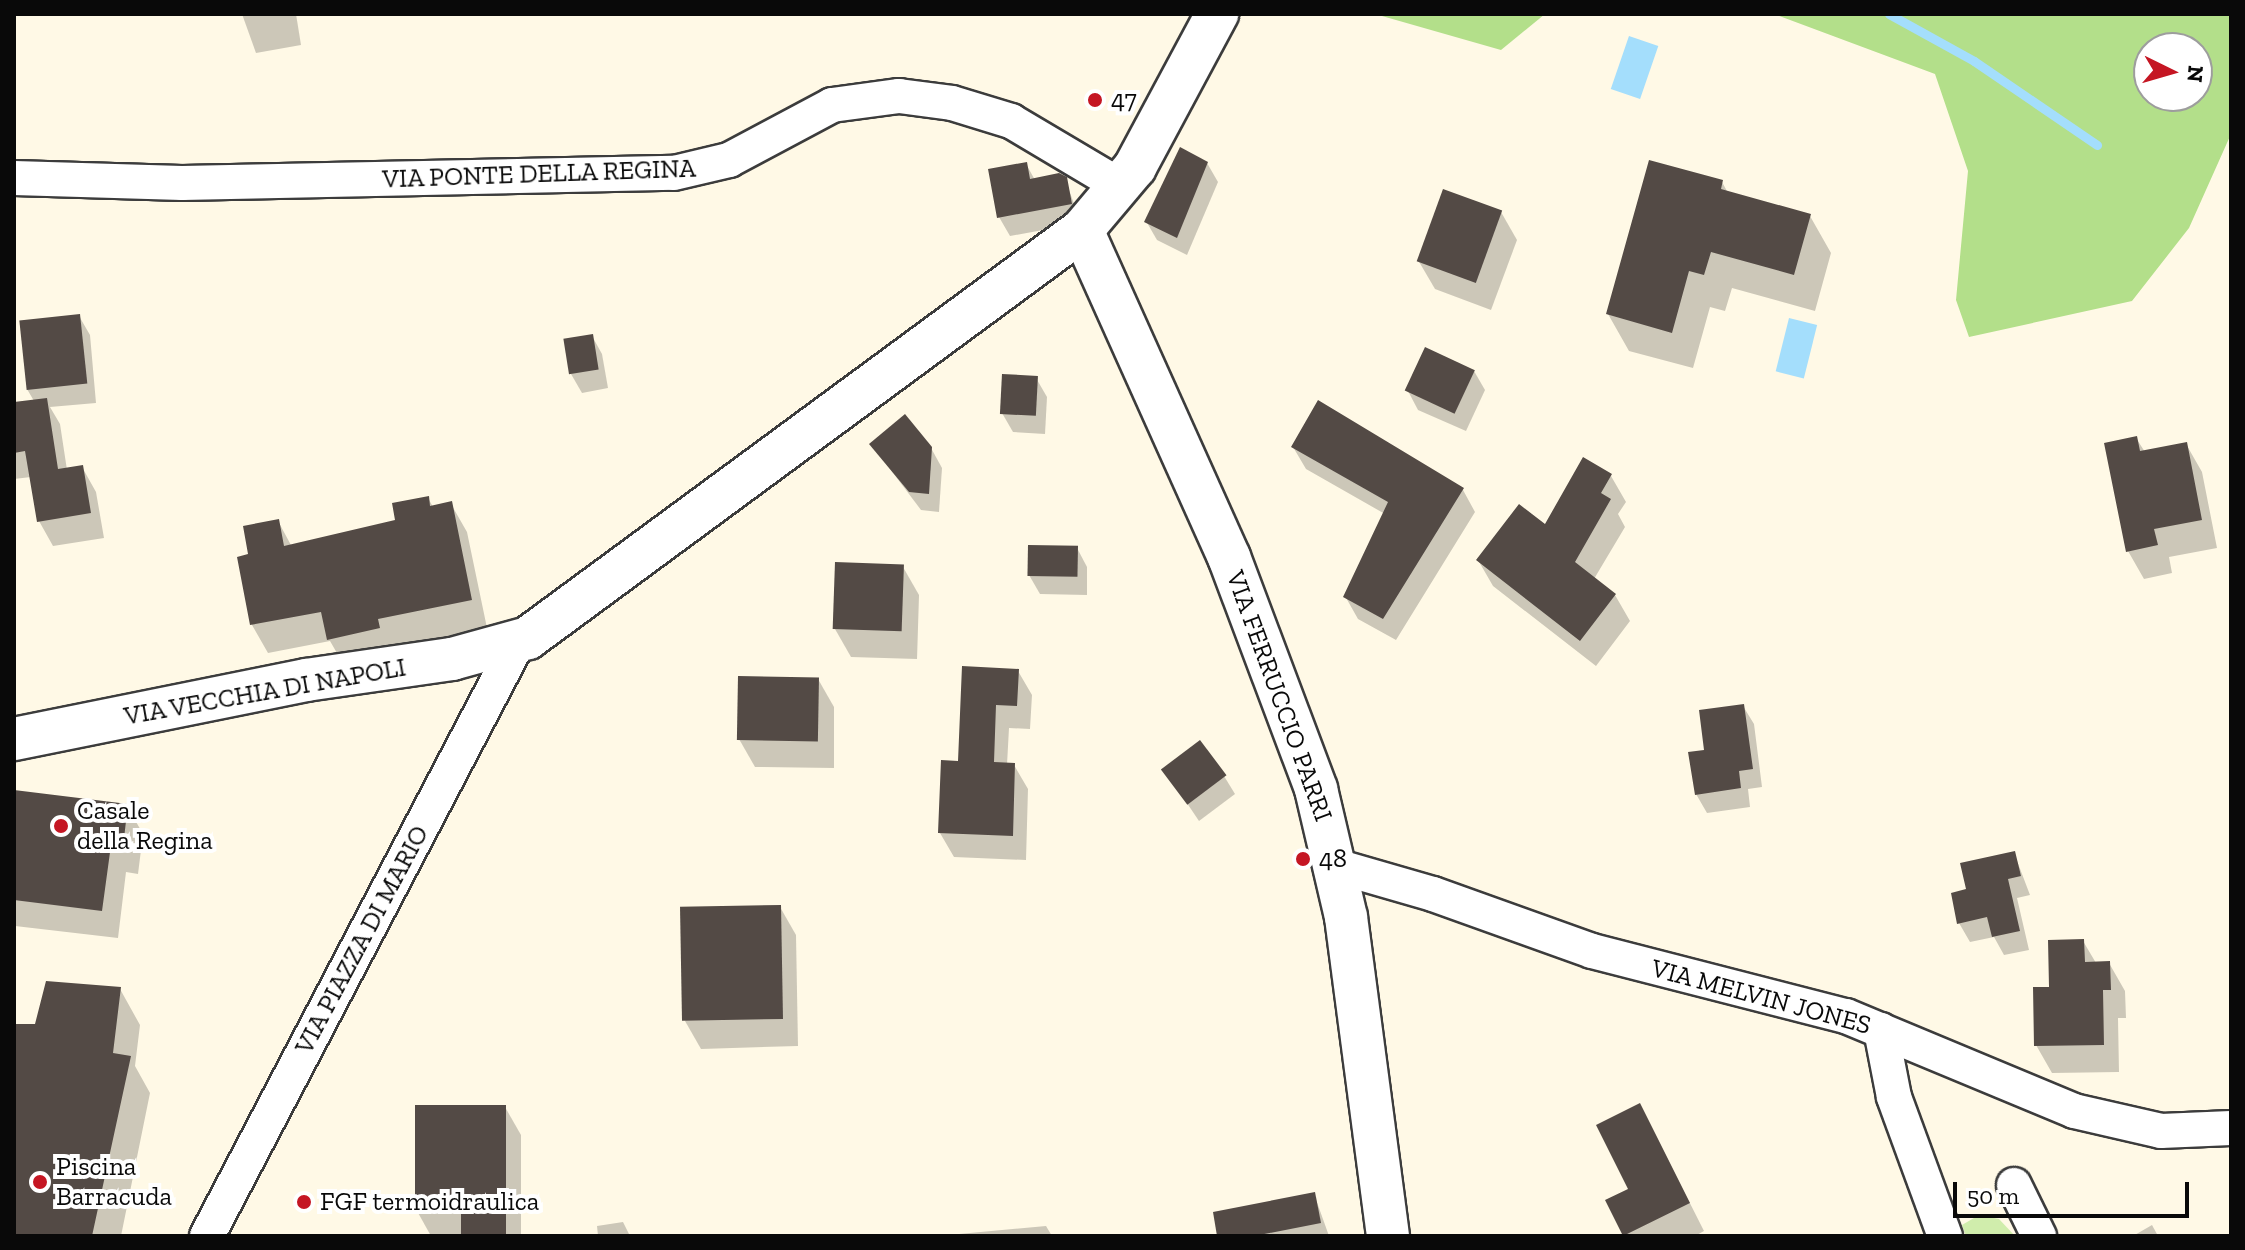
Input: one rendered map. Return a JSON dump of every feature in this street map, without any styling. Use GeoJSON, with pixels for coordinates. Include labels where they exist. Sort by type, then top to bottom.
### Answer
{"type":"FeatureCollection","features":[{"type":"Feature","properties":{"kind":"street"},"geometry":{"type":"LineString","coordinates":[[517,644],[1082,230],[1122,187],[1217,14]]}},
{"type":"Feature","properties":{"kind":"street","name":"VIA PONTE DELLA REGINA"},"geometry":{"type":"LineString","coordinates":[[14,178],[182,183],[674,173],[729,160],[832,105],[899,96],[952,103],[1011,121],[1122,187]]}},
{"type":"Feature","properties":{"kind":"street","name":"VIA FERRUCCIO PARRI"},"geometry":{"type":"LineString","coordinates":[[1082,230],[1246,599],[1310,773],[1336,866],[1374,1099],[1388,1236]]}},
{"type":"Feature","properties":{"kind":"street","name":"VIA VECCHIA DI NAPOLI"},"geometry":{"type":"LineString","coordinates":[[14,739],[517,644]]}},
{"type":"Feature","properties":{"kind":"street","name":"VIA PIAZZA DI MARIO"},"geometry":{"type":"LineString","coordinates":[[207,1236],[517,644]]}},
{"type":"Feature","properties":{"kind":"street","name":"VIA MELVIN JONES"},"geometry":{"type":"LineString","coordinates":[[1336,866],[1424,891],[1592,951],[1822,1009],[2098,1118],[2176,1132],[2231,1128]]}},
{"type":"Feature","properties":{"kind":"street"},"geometry":{"type":"LineString","coordinates":[[1881,1030],[1897,1109],[1945,1236]]}},
{"type":"Feature","properties":{"kind":"street"},"geometry":{"type":"LineString","coordinates":[[2014,1185],[2039,1236]]}},
{"type":"Feature","properties":{"kind":"green space"},"geometry":{"type":"Polygon","coordinates":[[[1375,14],[1545,14],[1501,50],[1375,14]]]}},
{"type":"Feature","properties":{"kind":"green space"},"geometry":{"type":"Polygon","coordinates":[[[1774,14],[2231,14],[2231,134],[2189,228],[2132,301],[1969,337],[1956,300],[1968,171],[1935,74],[1774,14]]]}},
{"type":"Feature","properties":{"kind":"green space"},"geometry":{"type":"Polygon","coordinates":[[[1979,1215],[1999,1219],[2015,1236],[1966,1236],[1962,1225],[1979,1215]]]}},
{"type":"Feature","properties":{"kind":"water"},"geometry":{"type":"Polygon","coordinates":[[[1629,36],[1658,46],[1640,99],[1611,89],[1629,36]]]}},
{"type":"Feature","properties":{"kind":"water"},"geometry":{"type":"Polygon","coordinates":[[[1789,318],[1817,325],[1804,378],[1776,371],[1789,318]]]}},
{"type":"Feature","properties":{"kind":"building"},"geometry":{"type":"Polygon","coordinates":[[[1180,147],[1208,162],[1177,238],[1144,222],[1180,147]]]}},
{"type":"Feature","properties":{"kind":"building"},"geometry":{"type":"Polygon","coordinates":[[[1649,160],[1723,180],[1721,189],[1811,214],[1794,275],[1711,252],[1704,275],[1689,271],[1672,333],[1606,314],[1649,160]]]}},
{"type":"Feature","properties":{"kind":"building"},"geometry":{"type":"Polygon","coordinates":[[[1027,162],[1030,179],[1059,173],[1067,177],[1072,204],[997,218],[988,169],[1027,162]]]}},
{"type":"Feature","properties":{"kind":"building"},"geometry":{"type":"Polygon","coordinates":[[[1443,189],[1502,211],[1476,283],[1417,261],[1443,189]]]}},
{"type":"Feature","properties":{"kind":"building"},"geometry":{"type":"Polygon","coordinates":[[[80,314],[87,384],[27,390],[19,320],[80,314]]]}},
{"type":"Feature","properties":{"kind":"building"},"geometry":{"type":"Polygon","coordinates":[[[593,334],[599,370],[569,374],[563,339],[593,334]]]}},
{"type":"Feature","properties":{"kind":"building"},"geometry":{"type":"Polygon","coordinates":[[[1425,347],[1475,370],[1455,414],[1405,391],[1425,347]]]}},
{"type":"Feature","properties":{"kind":"building"},"geometry":{"type":"Polygon","coordinates":[[[1002,374],[1038,376],[1036,416],[1000,414],[1002,374]]]}},
{"type":"Feature","properties":{"kind":"building"},"geometry":{"type":"Polygon","coordinates":[[[47,398],[58,469],[83,465],[91,513],[37,522],[25,451],[14,453],[14,402],[47,398]]]}},
{"type":"Feature","properties":{"kind":"building"},"geometry":{"type":"Polygon","coordinates":[[[1318,400],[1464,488],[1383,619],[1343,597],[1388,502],[1291,447],[1318,400]]]}},
{"type":"Feature","properties":{"kind":"building"},"geometry":{"type":"Polygon","coordinates":[[[905,414],[932,447],[929,494],[909,492],[869,444],[905,414]]]}},
{"type":"Feature","properties":{"kind":"building"},"geometry":{"type":"Polygon","coordinates":[[[2137,436],[2140,451],[2187,442],[2202,520],[2154,529],[2158,545],[2126,552],[2104,443],[2137,436]]]}},
{"type":"Feature","properties":{"kind":"building"},"geometry":{"type":"Polygon","coordinates":[[[1583,457],[1612,474],[1601,493],[1611,499],[1575,562],[1616,594],[1580,641],[1476,560],[1519,504],[1545,524],[1583,457]]]}},
{"type":"Feature","properties":{"kind":"building"},"geometry":{"type":"Polygon","coordinates":[[[429,496],[430,506],[452,501],[472,600],[378,619],[380,628],[327,640],[321,612],[250,625],[237,557],[248,554],[243,526],[279,519],[284,546],[395,520],[392,503],[429,496]]]}},
{"type":"Feature","properties":{"kind":"building"},"geometry":{"type":"Polygon","coordinates":[[[1028,545],[1078,546],[1077,577],[1027,576],[1028,545]]]}},
{"type":"Feature","properties":{"kind":"building"},"geometry":{"type":"Polygon","coordinates":[[[835,562],[904,564],[902,631],[833,629],[835,562]]]}},
{"type":"Feature","properties":{"kind":"building"},"geometry":{"type":"Polygon","coordinates":[[[962,666],[1019,669],[1017,706],[996,705],[994,762],[1015,763],[1013,836],[938,833],[941,760],[958,761],[962,666]]]}},
{"type":"Feature","properties":{"kind":"building"},"geometry":{"type":"Polygon","coordinates":[[[738,676],[819,677],[818,741],[737,740],[738,676]]]}},
{"type":"Feature","properties":{"kind":"building"},"geometry":{"type":"Polygon","coordinates":[[[1744,704],[1753,769],[1739,771],[1741,788],[1695,795],[1688,752],[1704,750],[1699,710],[1744,704]]]}},
{"type":"Feature","properties":{"kind":"building"},"geometry":{"type":"Polygon","coordinates":[[[1200,740],[1226,775],[1187,805],[1161,769],[1200,740]]]}},
{"type":"Feature","properties":{"kind":"building"},"geometry":{"type":"Polygon","coordinates":[[[14,790],[128,804],[123,847],[111,845],[102,911],[14,900],[14,790]]]}},
{"type":"Feature","properties":{"kind":"building"},"geometry":{"type":"Polygon","coordinates":[[[2015,851],[2021,876],[2008,879],[2020,931],[1992,937],[1987,917],[1957,924],[1951,893],[1966,889],[1960,863],[2015,851]]]}},
{"type":"Feature","properties":{"kind":"building"},"geometry":{"type":"Polygon","coordinates":[[[781,905],[783,1019],[682,1021],[680,907],[781,905]]]}},
{"type":"Feature","properties":{"kind":"building"},"geometry":{"type":"Polygon","coordinates":[[[2084,939],[2085,962],[2110,961],[2111,990],[2103,990],[2104,1045],[2034,1046],[2033,987],[2049,987],[2048,940],[2084,939]]]}},
{"type":"Feature","properties":{"kind":"building"},"geometry":{"type":"Polygon","coordinates":[[[46,981],[121,987],[113,1053],[131,1056],[92,1236],[14,1236],[14,1024],[35,1024],[46,981]]]}},
{"type":"Feature","properties":{"kind":"building"},"geometry":{"type":"Polygon","coordinates":[[[1640,1103],[1690,1203],[1623,1236],[1605,1200],[1628,1189],[1596,1125],[1640,1103]]]}},
{"type":"Feature","properties":{"kind":"building"},"geometry":{"type":"Polygon","coordinates":[[[415,1105],[506,1105],[506,1236],[461,1236],[461,1212],[415,1212],[415,1105]]]}},
{"type":"Feature","properties":{"kind":"building"},"geometry":{"type":"Polygon","coordinates":[[[1315,1192],[1321,1223],[1254,1236],[1217,1236],[1213,1212],[1315,1192]]]}},
{"type":"Feature","properties":{"kind":"waterway"},"geometry":{"type":"LineString","coordinates":[[1889,14],[1974,61],[2097,145]]}},
{"type":"Feature","properties":{"kind":"place","name":"47"},"geometry":{"type":"Point","coordinates":[1095,100]}},
{"type":"Feature","properties":{"kind":"place","name":"Casale della Regina"},"geometry":{"type":"Point","coordinates":[61,826]}},
{"type":"Feature","properties":{"kind":"place","name":"48"},"geometry":{"type":"Point","coordinates":[1303,859]}},
{"type":"Feature","properties":{"kind":"place","name":"Piscina Barracuda"},"geometry":{"type":"Point","coordinates":[40,1182]}},
{"type":"Feature","properties":{"kind":"place","name":"FGF termoidraulica"},"geometry":{"type":"Point","coordinates":[304,1202]}}]}
